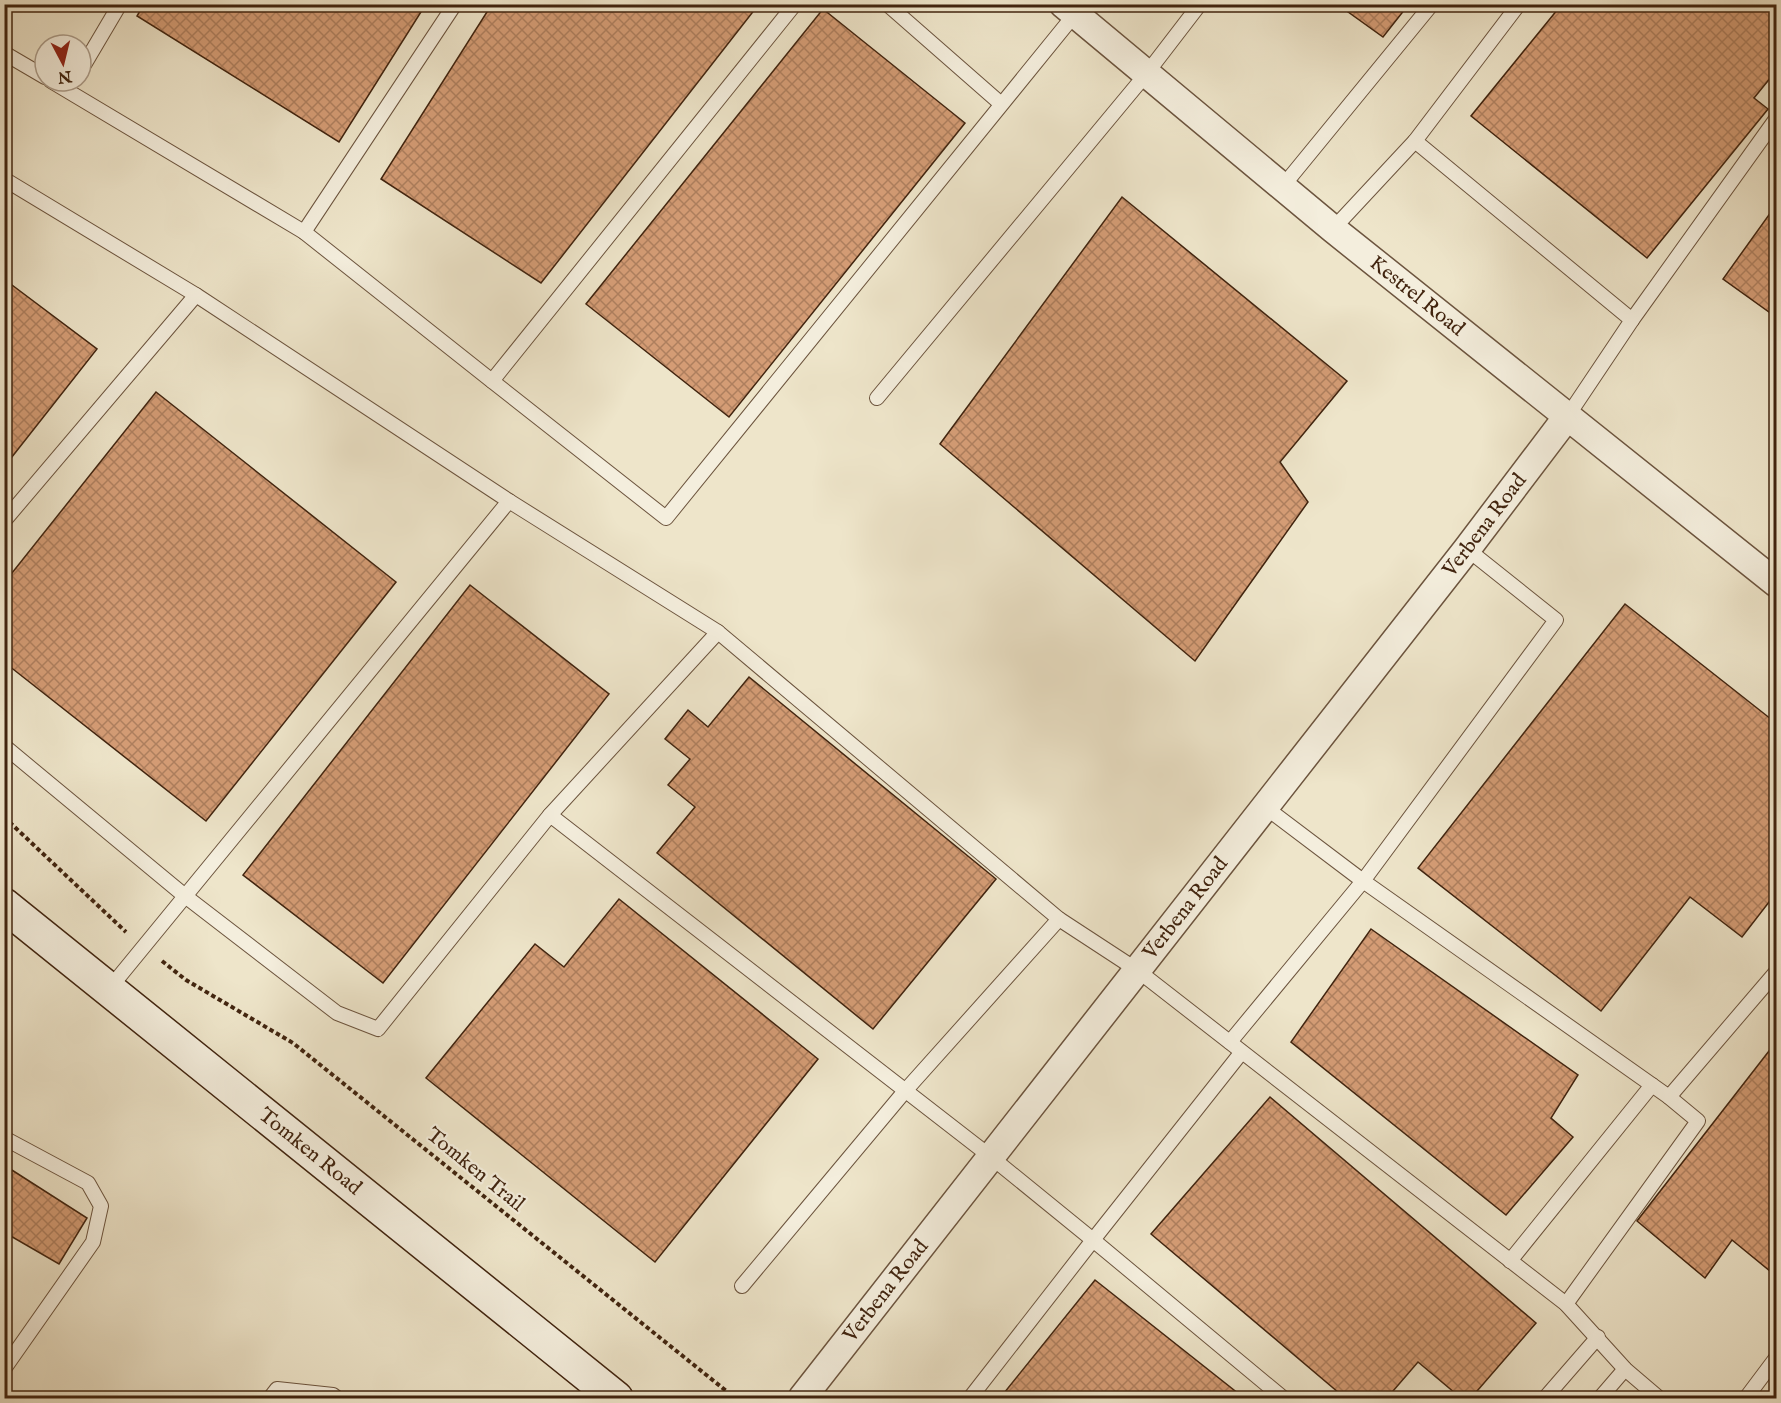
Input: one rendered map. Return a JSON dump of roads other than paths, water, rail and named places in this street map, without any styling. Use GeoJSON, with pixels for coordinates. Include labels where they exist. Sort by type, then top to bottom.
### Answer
{"type":"FeatureCollection","features":[{"type":"Feature","properties":{"kind":"main road","name":"Tomken Road"},"geometry":{"type":"LineString","coordinates":[[4,905],[616,1398]]}},
{"type":"Feature","properties":{"kind":"street","name":"Kestrel Road"},"geometry":{"type":"LineString","coordinates":[[1069,9],[1333,229],[1776,583]]}},
{"type":"Feature","properties":{"kind":"street","name":"Verbena Road"},"geometry":{"type":"LineString","coordinates":[[802,1398],[1467,549],[1567,417]]}},
{"type":"Feature","properties":{"kind":"lane"},"geometry":{"type":"LineString","coordinates":[[93,50],[120,4]]}},
{"type":"Feature","properties":{"kind":"lane"},"geometry":{"type":"LineString","coordinates":[[304,232],[455,4]]}},
{"type":"Feature","properties":{"kind":"lane"},"geometry":{"type":"LineString","coordinates":[[492,381],[795,4]]}},
{"type":"Feature","properties":{"kind":"lane"},"geometry":{"type":"LineString","coordinates":[[887,4],[1000,103]]}},
{"type":"Feature","properties":{"kind":"lane"},"geometry":{"type":"LineString","coordinates":[[877,398],[1147,73],[1200,4]]}},
{"type":"Feature","properties":{"kind":"lane"},"geometry":{"type":"LineString","coordinates":[[1284,186],[1432,4]]}},
{"type":"Feature","properties":{"kind":"lane"},"geometry":{"type":"LineString","coordinates":[[1333,229],[1415,141],[1519,4]]}},
{"type":"Feature","properties":{"kind":"lane"},"geometry":{"type":"LineString","coordinates":[[82,93],[304,232],[666,518],[1000,103],[1069,9]]}},
{"type":"Feature","properties":{"kind":"lane"},"geometry":{"type":"LineString","coordinates":[[4,53],[33,70]]}},
{"type":"Feature","properties":{"kind":"lane"},"geometry":{"type":"LineString","coordinates":[[1567,417],[1632,320],[1776,119]]}},
{"type":"Feature","properties":{"kind":"lane"},"geometry":{"type":"LineString","coordinates":[[1415,141],[1632,320]]}},
{"type":"Feature","properties":{"kind":"lane"},"geometry":{"type":"LineString","coordinates":[[4,179],[196,295],[509,501],[718,632],[1059,919],[1137,970],[1566,1304],[1625,1369],[1659,1398]]}},
{"type":"Feature","properties":{"kind":"lane"},"geometry":{"type":"LineString","coordinates":[[4,520],[196,295]]}},
{"type":"Feature","properties":{"kind":"lane"},"geometry":{"type":"LineString","coordinates":[[109,989],[509,501]]}},
{"type":"Feature","properties":{"kind":"lane"},"geometry":{"type":"LineString","coordinates":[[1230,1042],[1363,881],[1556,620],[1467,549]]}},
{"type":"Feature","properties":{"kind":"lane"},"geometry":{"type":"LineString","coordinates":[[4,746],[185,896],[337,1013],[378,1029],[550,815],[718,632]]}},
{"type":"Feature","properties":{"kind":"lane"},"geometry":{"type":"LineString","coordinates":[[1265,807],[1363,881],[1669,1096],[1698,1121],[1566,1304]]}},
{"type":"Feature","properties":{"kind":"lane"},"geometry":{"type":"LineString","coordinates":[[550,815],[991,1157],[1282,1398]]}},
{"type":"Feature","properties":{"kind":"lane"},"geometry":{"type":"LineString","coordinates":[[742,1286],[905,1091],[1059,919]]}},
{"type":"Feature","properties":{"kind":"lane"},"geometry":{"type":"LineString","coordinates":[[1669,1096],[1776,972]]}},
{"type":"Feature","properties":{"kind":"lane"},"geometry":{"type":"LineString","coordinates":[[970,1398],[1241,1053]]}},
{"type":"Feature","properties":{"kind":"lane"},"geometry":{"type":"LineString","coordinates":[[1510,1261],[1652,1085]]}},
{"type":"Feature","properties":{"kind":"lane"},"geometry":{"type":"LineString","coordinates":[[4,1138],[88,1183],[101,1206],[93,1242],[4,1369]]}},
{"type":"Feature","properties":{"kind":"lane"},"geometry":{"type":"LineString","coordinates":[[1545,1398],[1598,1337]]}},
{"type":"Feature","properties":{"kind":"lane"},"geometry":{"type":"LineString","coordinates":[[1746,1398],[1776,1358]]}},
{"type":"Feature","properties":{"kind":"lane"},"geometry":{"type":"LineString","coordinates":[[1600,1398],[1625,1369]]}},
{"type":"Feature","properties":{"kind":"lane"},"geometry":{"type":"LineString","coordinates":[[270,1398],[277,1389],[333,1395],[337,1398]]}}]}
